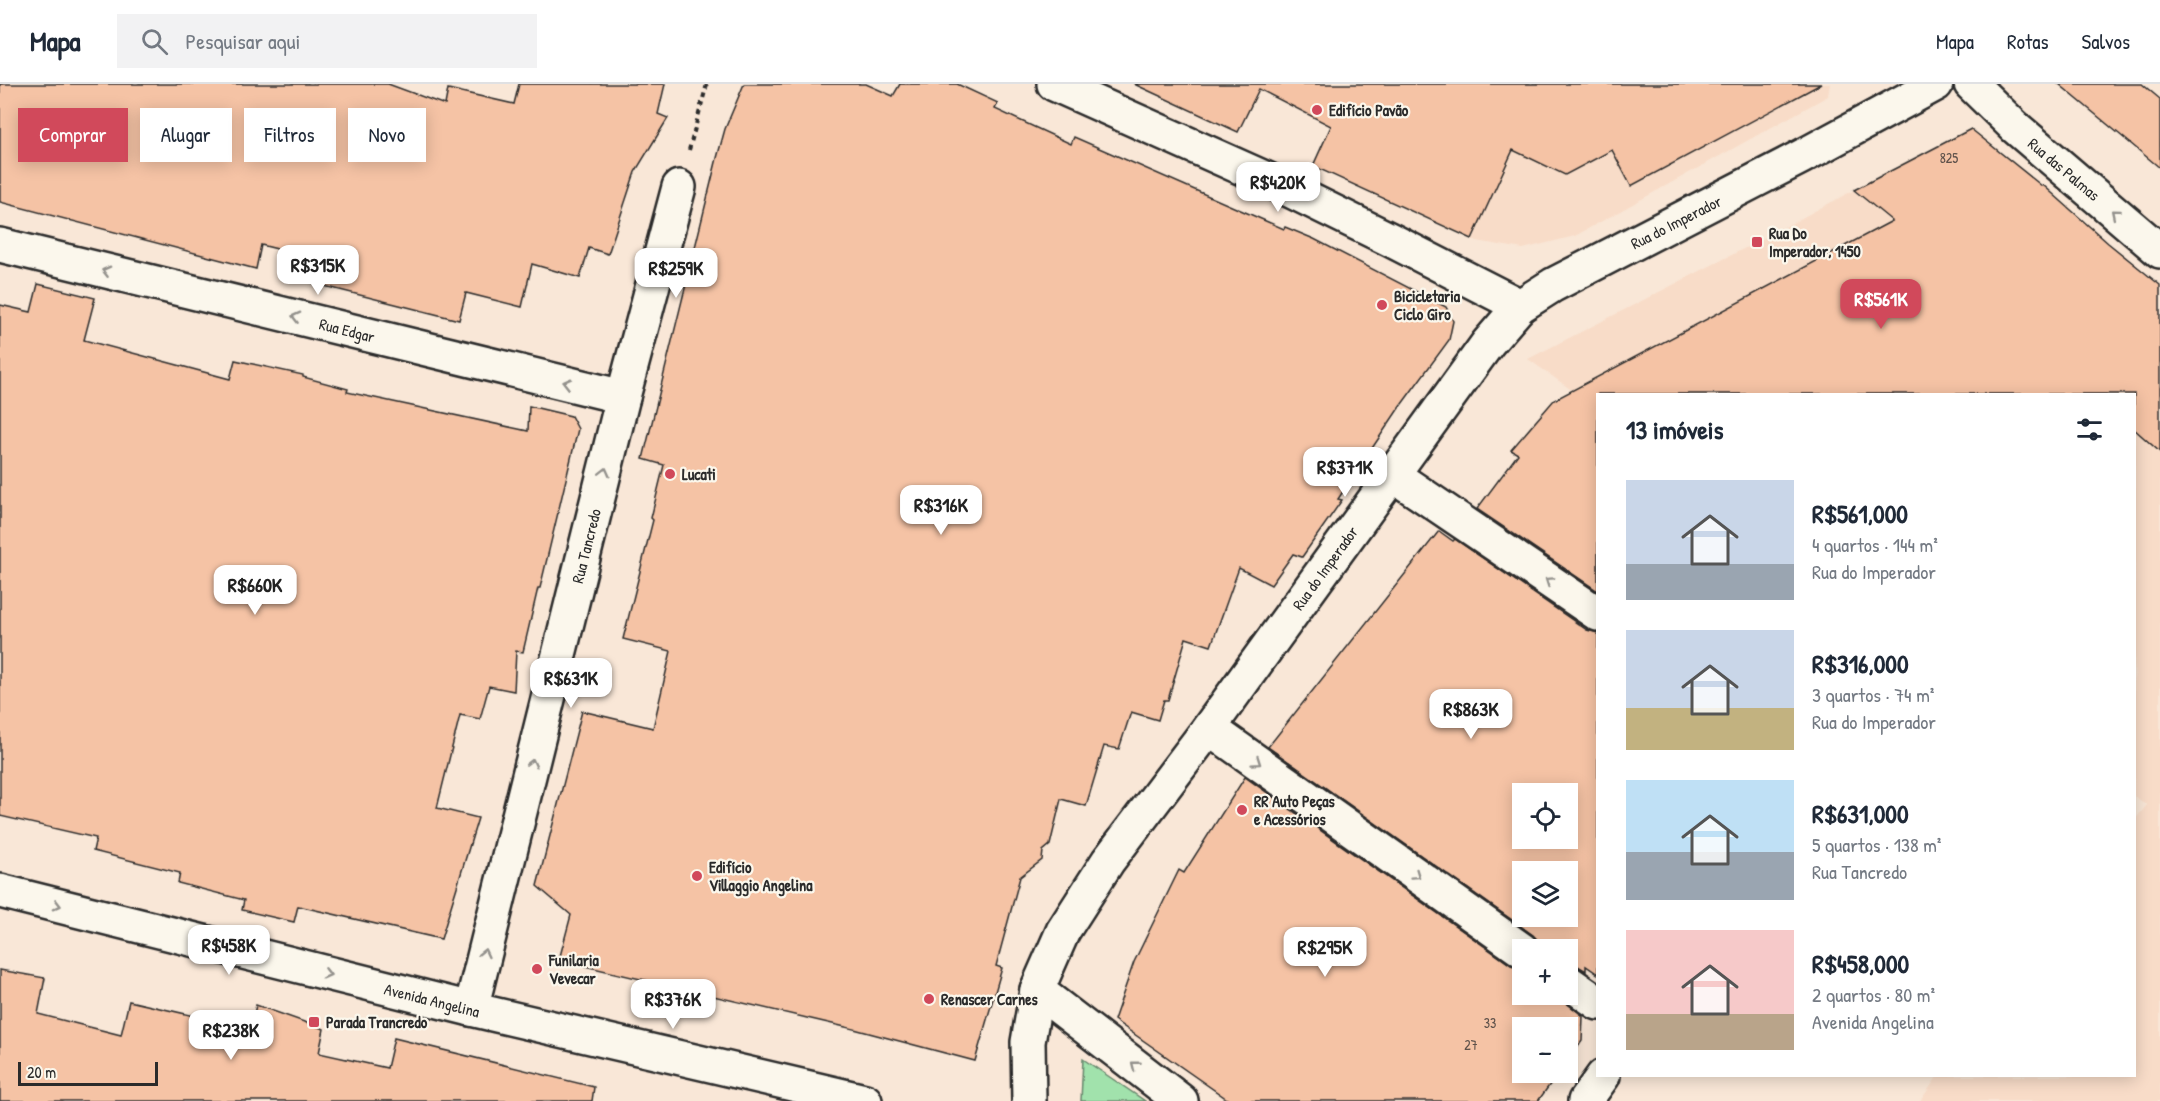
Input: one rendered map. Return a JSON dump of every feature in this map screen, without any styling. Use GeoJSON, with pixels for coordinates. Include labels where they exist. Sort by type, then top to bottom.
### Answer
{"type":"FeatureCollection","features":[{"type":"Feature","properties":{"kind":"street"},"geometry":{"type":"LineString","coordinates":[[1054,84],[1279,185],[1520,306]]}},
{"type":"Feature","properties":{"kind":"street","name":"Rua das Palmas"},"geometry":{"type":"LineString","coordinates":[[1971,84],[2015,128],[2160,250]]}},
{"type":"Feature","properties":{"kind":"street","name":"Rua do Imperador"},"geometry":{"type":"LineString","coordinates":[[1029,1101],[1028,1042],[1036,990],[1063,931],[1108,861],[1209,728],[1481,352],[1520,306],[1553,285],[1779,169],[1916,89]]}},
{"type":"Feature","properties":{"kind":"street","name":"Rua Tancredo"},"geometry":{"type":"LineString","coordinates":[[471,1009],[623,397],[679,187]]}},
{"type":"Feature","properties":{"kind":"street","name":"Rua Edgar"},"geometry":{"type":"LineString","coordinates":[[0,245],[623,397]]}},
{"type":"Feature","properties":{"kind":"street"},"geometry":{"type":"LineString","coordinates":[[1393,475],[1596,613]]}},
{"type":"Feature","properties":{"kind":"street"},"geometry":{"type":"LineString","coordinates":[[1209,728],[1512,943]]}},
{"type":"Feature","properties":{"kind":"street","name":"Avenida Angelina"},"geometry":{"type":"LineString","coordinates":[[0,891],[471,1009],[865,1101]]}},
{"type":"Feature","properties":{"kind":"street"},"geometry":{"type":"LineString","coordinates":[[1578,989],[1596,1002]]}},
{"type":"Feature","properties":{"kind":"street"},"geometry":{"type":"LineString","coordinates":[[1036,990],[1181,1101]]}},
{"type":"Feature","properties":{"kind":"street"},"geometry":{"type":"LineString","coordinates":[[1585,1101],[1602,1077]]}},
{"type":"Feature","properties":{"kind":"path"},"geometry":{"type":"LineString","coordinates":[[679,187],[707,84]]}},
{"type":"Feature","properties":{"kind":"shaded area"},"geometry":{"type":"Polygon","coordinates":[[[1543,84],[1830,84],[1828,96],[1575,236],[1523,249],[1471,240],[1543,84]]]}},
{"type":"Feature","properties":{"kind":"shaded area"},"geometry":{"type":"Polygon","coordinates":[[[1854,190],[2095,393],[1596,393],[1596,407],[1528,359],[1854,190]]]}},
{"type":"Feature","properties":{"kind":"shaded area"},"geometry":{"type":"Polygon","coordinates":[[[2136,428],[2160,449],[2160,1101],[1920,1101],[1937,1077],[2136,1077],[2136,819],[2147,805],[2136,797],[2136,428]]]}},
{"type":"Feature","properties":{"kind":"green space"},"geometry":{"type":"Polygon","coordinates":[[[1083,1059],[1145,1101],[1081,1101],[1083,1059]]]}},
{"type":"Feature","properties":{"kind":"building"},"geometry":{"type":"Polygon","coordinates":[[[0,84],[388,84],[445,105],[448,89],[514,104],[519,84],[665,84],[658,114],[668,118],[635,172],[608,254],[589,248],[580,278],[532,264],[522,307],[466,293],[459,320],[324,286],[330,262],[261,245],[256,269],[0,202],[0,84]]]}},
{"type":"Feature","properties":{"kind":"building"},"geometry":{"type":"Polygon","coordinates":[[[744,84],[866,84],[893,96],[900,84],[957,84],[998,103],[995,109],[1071,144],[1074,137],[1284,229],[1285,227],[1314,239],[1446,307],[1453,321],[1449,340],[1399,408],[1338,499],[1342,500],[1302,557],[1293,554],[1271,585],[1239,568],[1211,646],[1186,638],[1168,700],[1164,700],[1158,720],[1131,712],[1119,749],[1104,746],[1086,806],[1061,799],[1050,845],[1043,851],[1042,860],[1020,877],[996,966],[1002,968],[975,1061],[854,1029],[559,960],[571,915],[537,886],[582,711],[653,728],[671,651],[623,639],[653,520],[651,518],[664,465],[643,459],[717,158],[725,129],[744,84]]]}},
{"type":"Feature","properties":{"kind":"building"},"geometry":{"type":"Polygon","coordinates":[[[1134,84],[1821,84],[1631,186],[1612,150],[1565,175],[1513,150],[1472,239],[1313,166],[1331,126],[1259,89],[1238,132],[1134,84]]]}},
{"type":"Feature","properties":{"kind":"building"},"geometry":{"type":"Polygon","coordinates":[[[2059,84],[2142,84],[2160,99],[2160,168],[2059,84]]]}},
{"type":"Feature","properties":{"kind":"building"},"geometry":{"type":"Polygon","coordinates":[[[1971,129],[2043,185],[2108,243],[2160,285],[2160,452],[2136,431],[2136,393],[1596,393],[1596,590],[1477,509],[1518,454],[1511,450],[1554,400],[1892,221],[1854,190],[1971,129]]]}},
{"type":"Feature","properties":{"kind":"building"},"geometry":{"type":"Polygon","coordinates":[[[38,284],[95,298],[84,340],[230,379],[235,360],[303,375],[303,377],[348,389],[347,392],[528,431],[529,406],[571,416],[578,429],[523,652],[516,651],[514,691],[489,686],[480,719],[460,715],[437,808],[478,818],[441,939],[298,906],[294,922],[242,910],[244,900],[178,883],[180,873],[93,851],[96,838],[0,816],[0,305],[31,312],[38,284]]]}},
{"type":"Feature","properties":{"kind":"building"},"geometry":{"type":"Polygon","coordinates":[[[1439,531],[1453,541],[1455,539],[1587,630],[1596,632],[1596,973],[1586,966],[1586,971],[1578,966],[1578,939],[1536,939],[1522,927],[1578,927],[1578,861],[1512,861],[1512,920],[1268,747],[1439,531]]]}},
{"type":"Feature","properties":{"kind":"building"},"geometry":{"type":"Polygon","coordinates":[[[1245,777],[1512,965],[1512,1005],[1569,1005],[1583,1016],[1582,1041],[1578,1047],[1578,1017],[1512,1017],[1512,1083],[1551,1083],[1538,1101],[1230,1101],[1114,1020],[1134,962],[1179,870],[1184,873],[1245,777]]]}},
{"type":"Feature","properties":{"kind":"building"},"geometry":{"type":"Polygon","coordinates":[[[0,970],[45,978],[38,1014],[121,1035],[129,1001],[199,1017],[200,1012],[252,1023],[256,1005],[324,1029],[319,1053],[387,1068],[394,1038],[594,1087],[592,1101],[0,1101],[0,970]]]}},
{"type":"Feature","properties":{"kind":"place","name":"Edifício Pavão"},"geometry":{"type":"Point","coordinates":[1317,110]}},
{"type":"Feature","properties":{"kind":"place","name":"Rua Do Imperador, 1450"},"geometry":{"type":"Point","coordinates":[1757,242]}},
{"type":"Feature","properties":{"kind":"place","name":"Bicicletaria Ciclo Giro"},"geometry":{"type":"Point","coordinates":[1382,305]}},
{"type":"Feature","properties":{"kind":"place","name":"Lucati"},"geometry":{"type":"Point","coordinates":[670,474]}},
{"type":"Feature","properties":{"kind":"place","name":"RR Auto Peças e Acessórios"},"geometry":{"type":"Point","coordinates":[1242,810]}},
{"type":"Feature","properties":{"kind":"place","name":"Edifício Villaggio Angelina"},"geometry":{"type":"Point","coordinates":[697,876]}},
{"type":"Feature","properties":{"kind":"place","name":"Funilaria Vevecar"},"geometry":{"type":"Point","coordinates":[537,969]}},
{"type":"Feature","properties":{"kind":"place","name":"Renascer Carnes"},"geometry":{"type":"Point","coordinates":[929,999]}},
{"type":"Feature","properties":{"kind":"place","name":"Parada Trancredo"},"geometry":{"type":"Point","coordinates":[314,1022]}}]}
